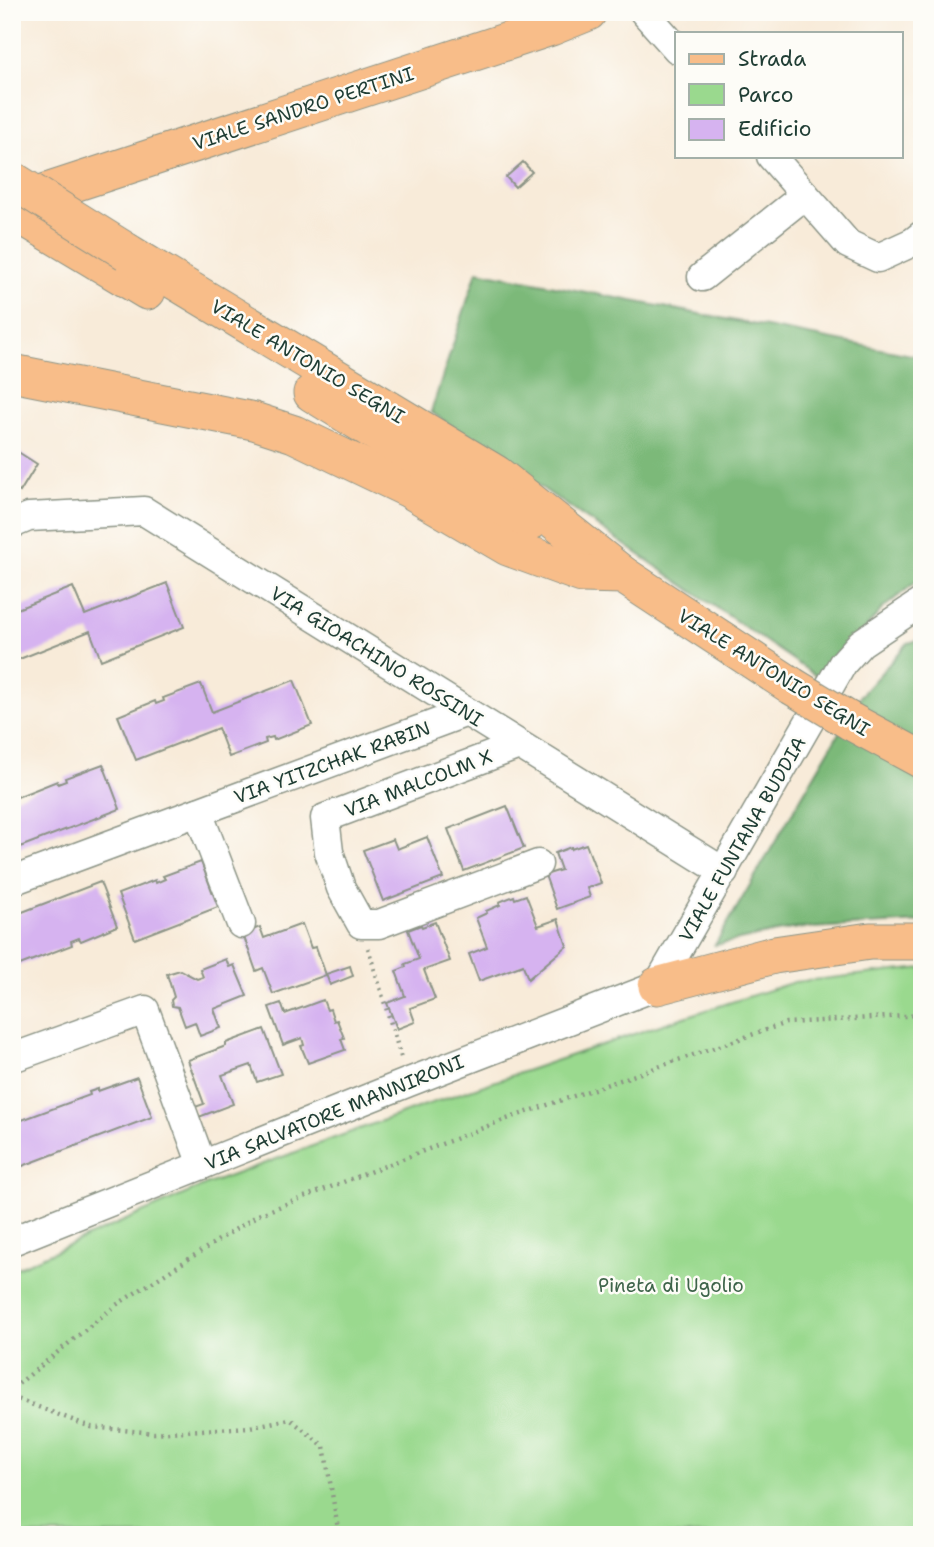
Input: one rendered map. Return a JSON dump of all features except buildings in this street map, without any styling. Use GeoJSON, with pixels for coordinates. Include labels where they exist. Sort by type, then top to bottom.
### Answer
{"type":"FeatureCollection","features":[{"type":"Feature","properties":{"kind":"main road","name":"VIALE SANDRO PERTINI"},"geometry":{"type":"LineString","coordinates":[[14,199],[551,27],[588,12]]}},
{"type":"Feature","properties":{"kind":"main road","name":"VIALE ANTONIO SEGNI"},"geometry":{"type":"LineString","coordinates":[[14,199],[496,474],[610,564],[792,686],[850,722],[922,760]]}},
{"type":"Feature","properties":{"kind":"main road"},"geometry":{"type":"LineString","coordinates":[[12,373],[254,421],[294,434],[409,489],[508,547],[582,574],[610,564]]}},
{"type":"Feature","properties":{"kind":"main road"},"geometry":{"type":"LineString","coordinates":[[657,986],[774,955],[870,941],[922,941]]}},
{"type":"Feature","properties":{"kind":"street"},"geometry":{"type":"LineString","coordinates":[[644,12],[675,47]]}},
{"type":"Feature","properties":{"kind":"street"},"geometry":{"type":"LineString","coordinates":[[773,158],[848,244],[878,258],[922,235]]}},
{"type":"Feature","properties":{"kind":"street"},"geometry":{"type":"LineString","coordinates":[[702,277],[805,195]]}},
{"type":"Feature","properties":{"kind":"street","name":"VIA GIOACHINO ROSSINI"},"geometry":{"type":"LineString","coordinates":[[12,524],[29,517],[144,511],[723,872]]}},
{"type":"Feature","properties":{"kind":"street","name":"VIALE FUNTANA BUDDIA"},"geometry":{"type":"LineString","coordinates":[[657,986],[843,663],[861,643],[920,605]]}},
{"type":"Feature","properties":{"kind":"street","name":"VIA YITZCHAK RABIN"},"geometry":{"type":"LineString","coordinates":[[12,881],[467,712]]}},
{"type":"Feature","properties":{"kind":"street","name":"VIA MALCOLM X"},"geometry":{"type":"LineString","coordinates":[[361,925],[341,888],[329,852],[325,818],[519,745]]}},
{"type":"Feature","properties":{"kind":"street"},"geometry":{"type":"LineString","coordinates":[[198,812],[241,924]]}},
{"type":"Feature","properties":{"kind":"street"},"geometry":{"type":"LineString","coordinates":[[361,925],[379,925],[538,864]]}},
{"type":"Feature","properties":{"kind":"street","name":"VIA SALVATORE MANNIRONI"},"geometry":{"type":"LineString","coordinates":[[12,1241],[657,986]]}},
{"type":"Feature","properties":{"kind":"street"},"geometry":{"type":"LineString","coordinates":[[12,1058],[145,1010],[202,1165]]}},
{"type":"Feature","properties":{"kind":"path"},"geometry":{"type":"LineString","coordinates":[[361,925],[409,1082]]}},
{"type":"Feature","properties":{"kind":"path"},"geometry":{"type":"LineString","coordinates":[[12,1385],[17,1385],[116,1306],[258,1215],[501,1121],[786,1023],[922,1015]]}},
{"type":"Feature","properties":{"kind":"path"},"geometry":{"type":"LineString","coordinates":[[12,1397],[92,1427],[154,1433],[250,1427],[290,1419],[324,1446],[339,1535]]}},
{"type":"Feature","properties":{"kind":"green space"},"geometry":{"type":"Polygon","coordinates":[[[477,271],[922,357],[922,577],[882,609],[822,680],[431,412],[477,271]]]}},
{"type":"Feature","properties":{"kind":"green space"},"geometry":{"type":"Polygon","coordinates":[[[922,639],[922,922],[791,929],[715,945],[861,695],[908,643],[922,639]]]}},
{"type":"Feature","properties":{"kind":"green space","name":"Pineta di Ugolio"},"geometry":{"type":"Polygon","coordinates":[[[922,968],[922,1535],[12,1535],[12,1270],[208,1184],[417,1108],[669,1022],[794,982],[922,968]]]}}]}
